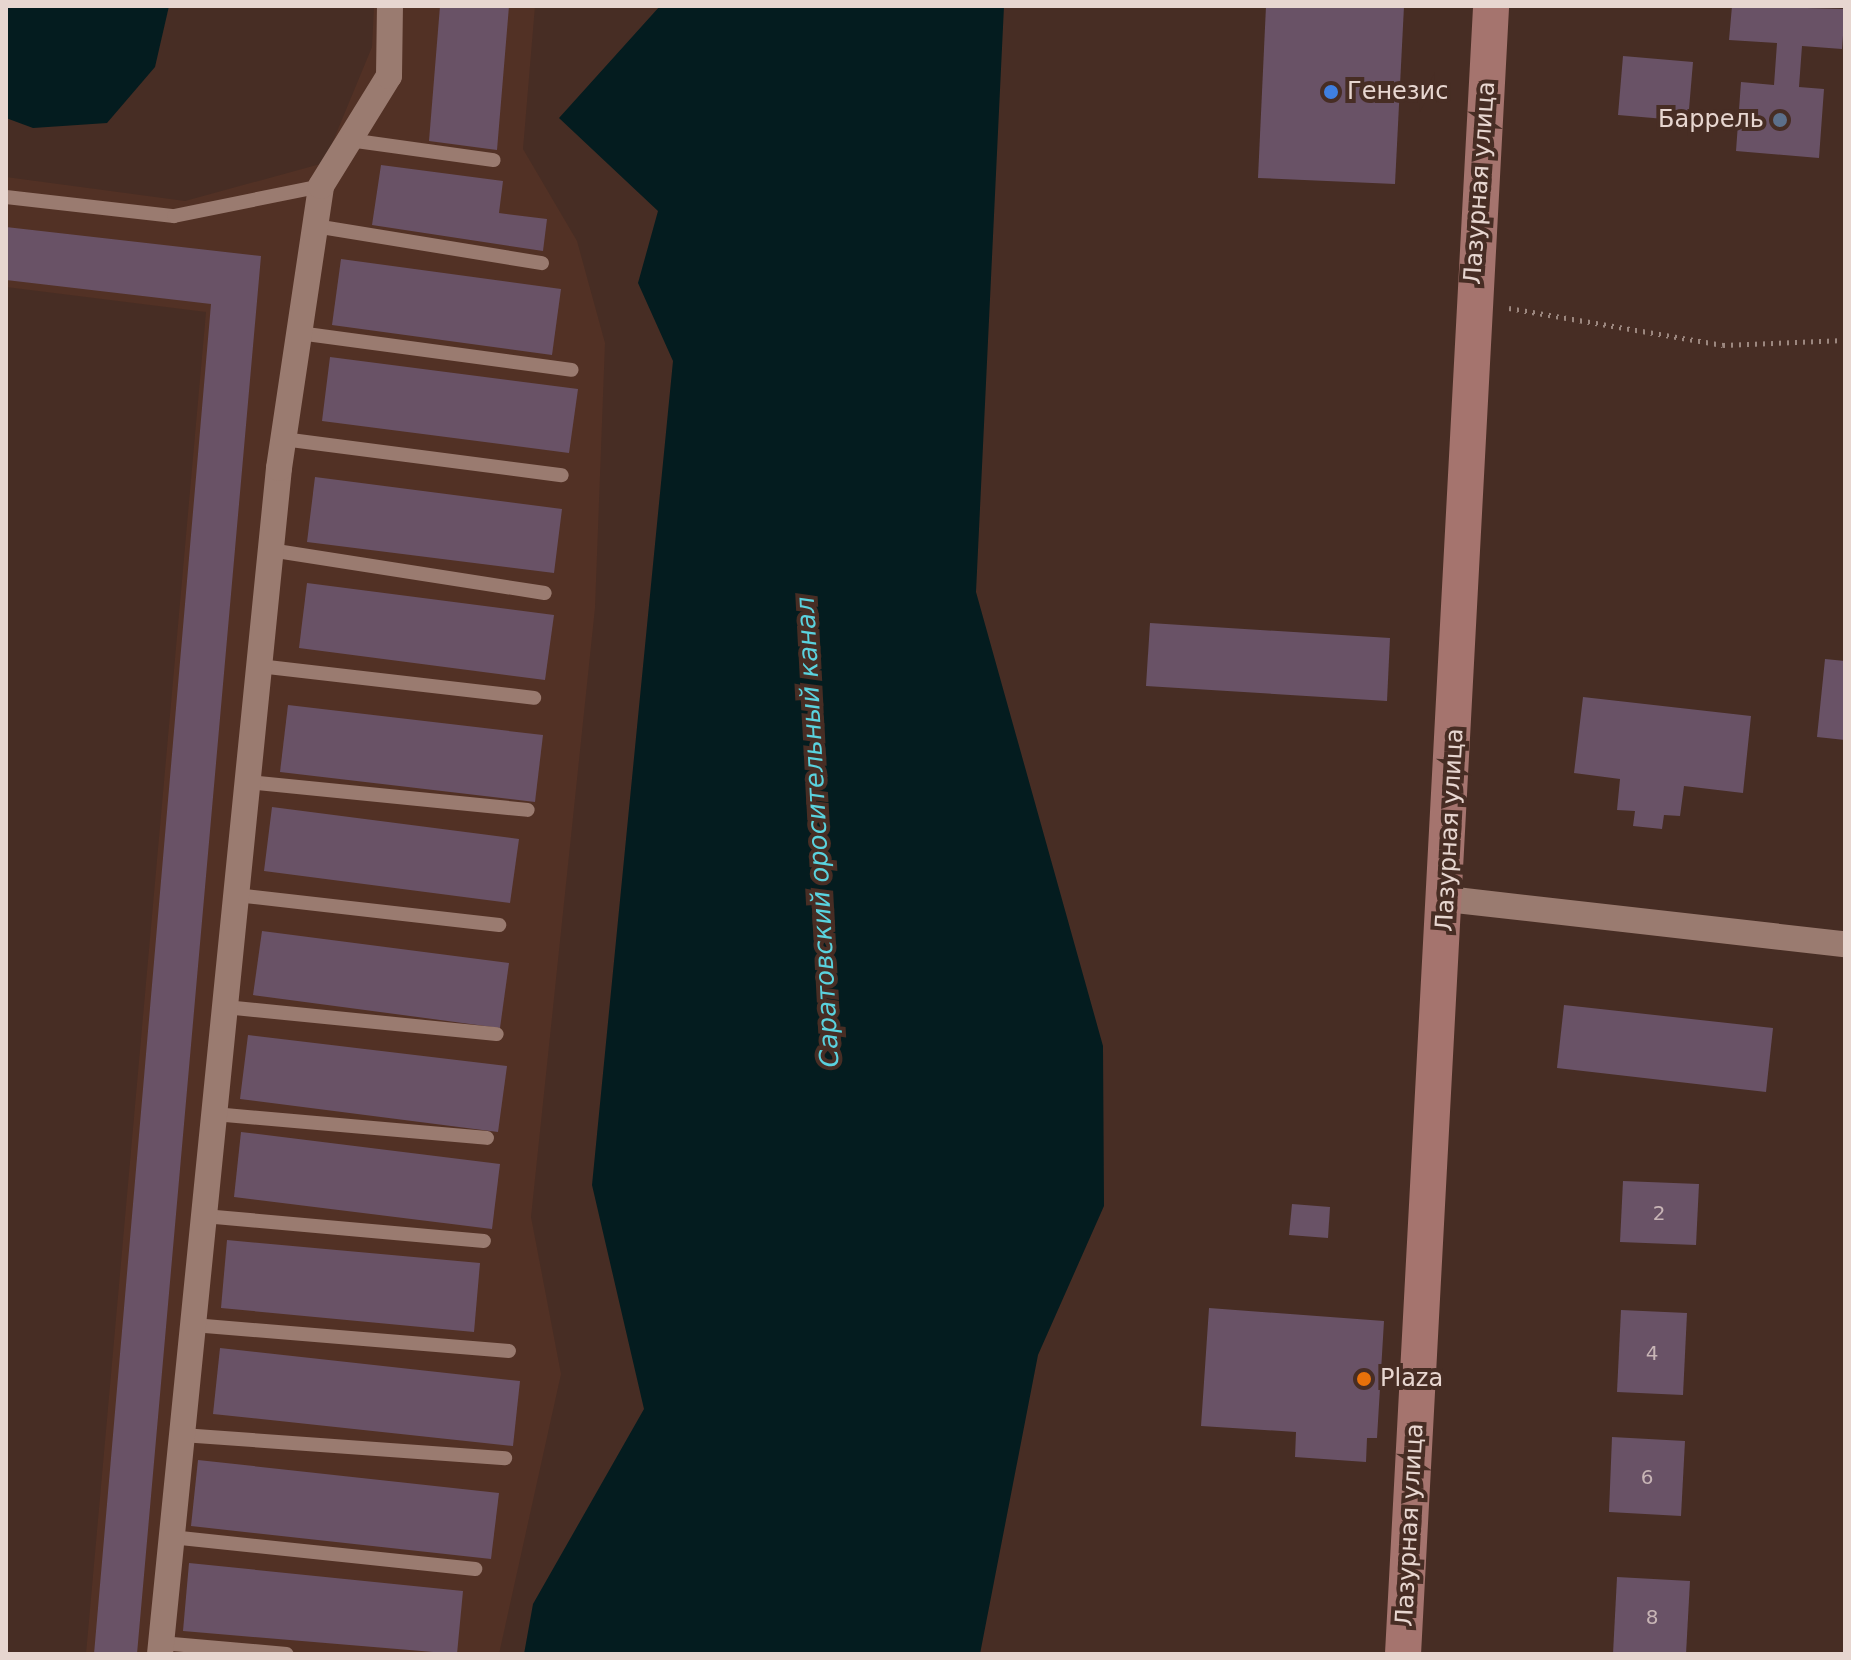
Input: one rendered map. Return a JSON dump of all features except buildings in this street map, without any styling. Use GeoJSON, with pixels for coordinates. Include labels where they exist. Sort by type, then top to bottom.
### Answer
{"type":"FeatureCollection","features":[{"type":"Feature","properties":{"kind":"street"},"geometry":{"type":"LineString","coordinates":[[160,1648],[283,439],[321,186],[389,76],[390,6]]}},
{"type":"Feature","properties":{"kind":"street","name":"Лазурная улица"},"geometry":{"type":"LineString","coordinates":[[1403,1654],[1447,899],[1473,302],[1491,6]]}},
{"type":"Feature","properties":{"kind":"street"},"geometry":{"type":"LineString","coordinates":[[1447,899],[1845,944]]}},
{"type":"Feature","properties":{"kind":"lane"},"geometry":{"type":"LineString","coordinates":[[349,140],[494,160]]}},
{"type":"Feature","properties":{"kind":"lane"},"geometry":{"type":"LineString","coordinates":[[6,197],[174,216],[321,186]]}},
{"type":"Feature","properties":{"kind":"lane"},"geometry":{"type":"LineString","coordinates":[[315,226],[542,263]]}},
{"type":"Feature","properties":{"kind":"lane"},"geometry":{"type":"LineString","coordinates":[[299,333],[571,370]]}},
{"type":"Feature","properties":{"kind":"lane"},"geometry":{"type":"LineString","coordinates":[[283,439],[562,475]]}},
{"type":"Feature","properties":{"kind":"lane"},"geometry":{"type":"LineString","coordinates":[[270,550],[545,593]]}},
{"type":"Feature","properties":{"kind":"lane"},"geometry":{"type":"LineString","coordinates":[[259,666],[534,698]]}},
{"type":"Feature","properties":{"kind":"lane"},"geometry":{"type":"LineString","coordinates":[[248,782],[528,810]]}},
{"type":"Feature","properties":{"kind":"lane"},"geometry":{"type":"LineString","coordinates":[[236,895],[499,925]]}},
{"type":"Feature","properties":{"kind":"lane"},"geometry":{"type":"LineString","coordinates":[[225,1007],[497,1034]]}},
{"type":"Feature","properties":{"kind":"lane"},"geometry":{"type":"LineString","coordinates":[[214,1114],[487,1138]]}},
{"type":"Feature","properties":{"kind":"lane"},"geometry":{"type":"LineString","coordinates":[[204,1216],[484,1241]]}},
{"type":"Feature","properties":{"kind":"lane"},"geometry":{"type":"LineString","coordinates":[[193,1325],[509,1351]]}},
{"type":"Feature","properties":{"kind":"lane"},"geometry":{"type":"LineString","coordinates":[[182,1435],[505,1458]]}},
{"type":"Feature","properties":{"kind":"lane"},"geometry":{"type":"LineString","coordinates":[[171,1537],[475,1569]]}},
{"type":"Feature","properties":{"kind":"lane"},"geometry":{"type":"LineString","coordinates":[[160,1648],[287,1654]]}},
{"type":"Feature","properties":{"kind":"path"},"geometry":{"type":"LineString","coordinates":[[1473,302],[1723,345],[1845,340]]}},
{"type":"Feature","properties":{"kind":"shaded area"},"geometry":{"type":"Polygon","coordinates":[[[374,6],[535,6],[523,149],[577,241],[605,343],[595,608],[531,1217],[561,1374],[499,1654],[86,1654],[206,312],[6,287],[6,177],[185,201],[324,163],[372,47],[374,6]]]}},
{"type":"Feature","properties":{"kind":"water"},"geometry":{"type":"Polygon","coordinates":[[[6,6],[169,6],[155,67],[107,123],[33,128],[6,118],[6,6]]]}},
{"type":"Feature","properties":{"kind":"water","name":"Саратовский оросительный канал"},"geometry":{"type":"Polygon","coordinates":[[[660,6],[1004,6],[976,592],[1103,1046],[1104,1206],[1038,1355],[980,1654],[524,1654],[533,1604],[644,1409],[592,1185],[673,361],[638,283],[658,211],[559,118],[660,6]]]}},
{"type":"Feature","properties":{"kind":"place","name":"Генезис"},"geometry":{"type":"Point","coordinates":[1331,92]}},
{"type":"Feature","properties":{"kind":"place","name":"Баррель"},"geometry":{"type":"Point","coordinates":[1780,120]}},
{"type":"Feature","properties":{"kind":"place","name":"Plaza"},"geometry":{"type":"Point","coordinates":[1364,1379]}}]}
